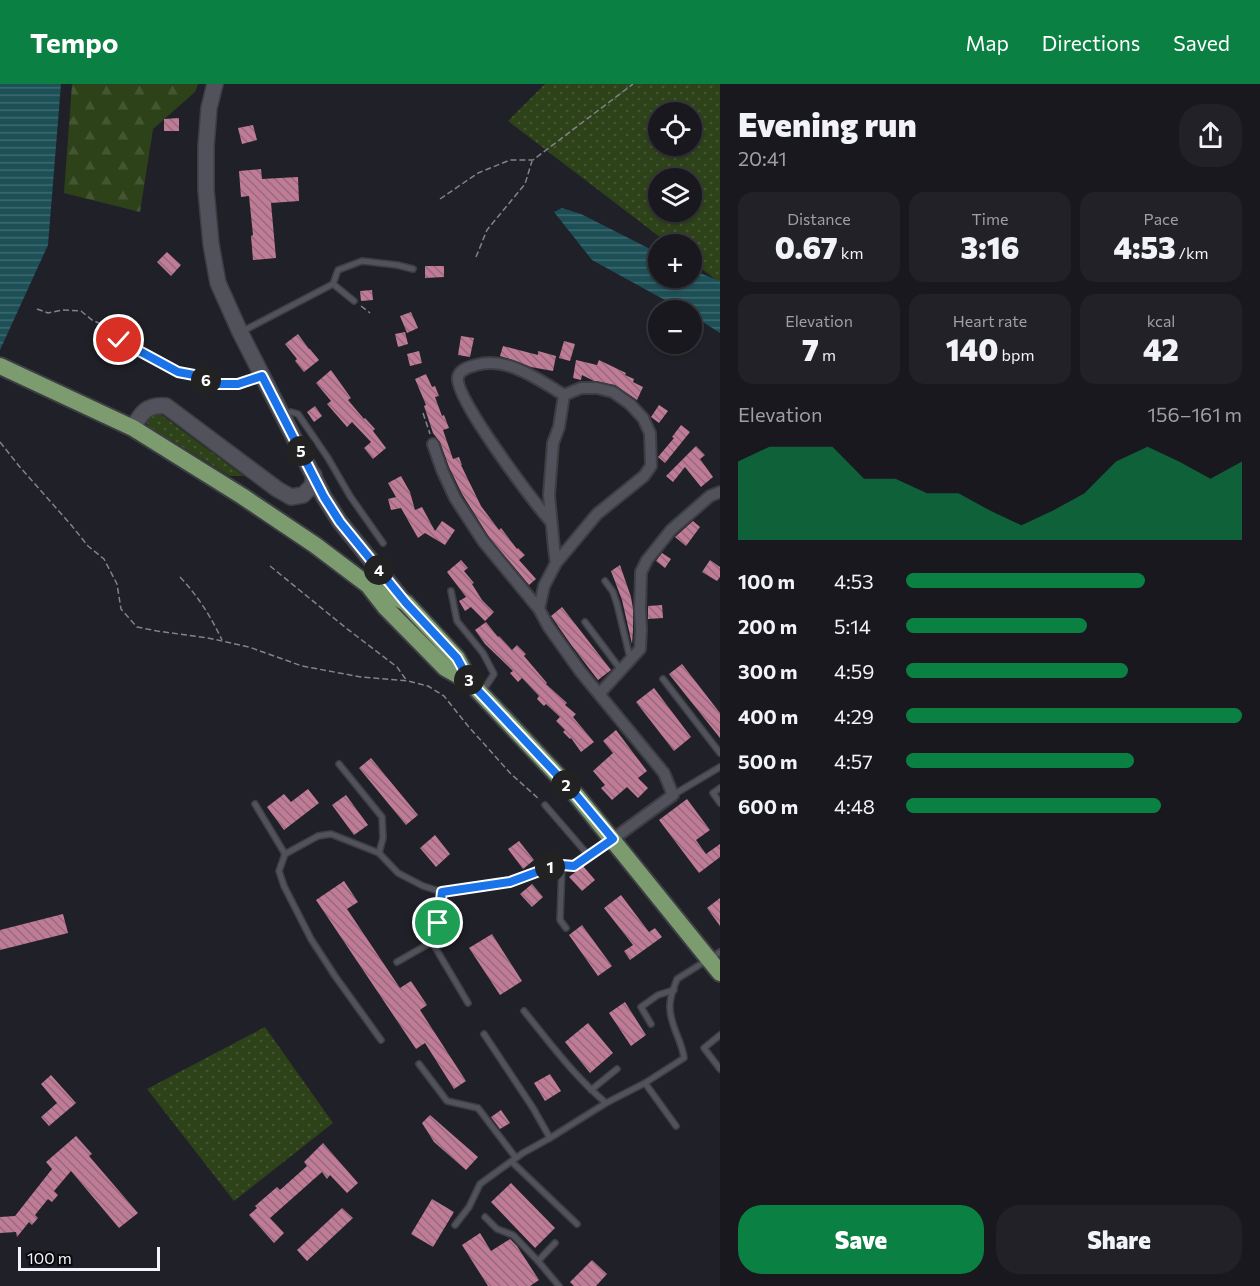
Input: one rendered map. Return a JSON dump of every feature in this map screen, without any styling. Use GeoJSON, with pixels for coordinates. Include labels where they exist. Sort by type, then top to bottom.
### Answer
{"type":"FeatureCollection","features":[{"type":"Feature","properties":{"kind":"main road"},"geometry":{"type":"LineString","coordinates":[[0,366],[133,428],[315,544],[368,585],[386,608],[445,668],[476,688]]}},
{"type":"Feature","properties":{"kind":"main road"},"geometry":{"type":"LineString","coordinates":[[368,585],[406,603],[457,658],[476,688],[577,796],[714,956],[720,974]]}},
{"type":"Feature","properties":{"kind":"street"},"geometry":{"type":"LineString","coordinates":[[215,84],[209,108],[206,190],[211,244],[218,283],[240,333],[324,497],[340,522],[406,603]]}},
{"type":"Feature","properties":{"kind":"street"},"geometry":{"type":"LineString","coordinates":[[551,522],[481,428],[468,406],[458,376],[460,371],[466,368],[483,363],[498,364],[522,369],[564,395]]}},
{"type":"Feature","properties":{"kind":"street"},"geometry":{"type":"LineString","coordinates":[[539,609],[544,586],[556,563],[597,514],[644,476],[651,466],[650,433],[643,418],[630,404],[613,392],[597,388],[580,388],[564,395]]}},
{"type":"Feature","properties":{"kind":"street"},"geometry":{"type":"LineString","coordinates":[[556,563],[549,495],[553,443],[559,426],[564,395]]}},
{"type":"Feature","properties":{"kind":"street"},"geometry":{"type":"LineString","coordinates":[[133,428],[140,416],[149,408],[157,405],[166,406],[291,497],[303,495],[312,486],[314,475]]}},
{"type":"Feature","properties":{"kind":"street"},"geometry":{"type":"LineString","coordinates":[[433,444],[455,498],[483,541],[539,609],[548,626],[580,670],[664,773],[673,795],[613,839]]}},
{"type":"Feature","properties":{"kind":"street"},"geometry":{"type":"LineString","coordinates":[[600,693],[640,649],[641,572],[647,560],[671,530],[710,496],[720,492]]}},
{"type":"Feature","properties":{"kind":"lane"},"geometry":{"type":"LineString","coordinates":[[240,333],[333,284],[338,270],[362,261],[397,265],[413,270]]}},
{"type":"Feature","properties":{"kind":"lane"},"geometry":{"type":"LineString","coordinates":[[333,284],[354,301]]}},
{"type":"Feature","properties":{"kind":"lane"},"geometry":{"type":"LineString","coordinates":[[283,415],[291,412],[298,414],[350,496],[384,543]]}},
{"type":"Feature","properties":{"kind":"lane"},"geometry":{"type":"LineString","coordinates":[[605,581],[614,592],[630,660]]}},
{"type":"Feature","properties":{"kind":"lane"},"geometry":{"type":"LineString","coordinates":[[451,591],[457,621],[483,653],[494,674],[476,688]]}},
{"type":"Feature","properties":{"kind":"lane"},"geometry":{"type":"LineString","coordinates":[[585,622],[621,670]]}},
{"type":"Feature","properties":{"kind":"lane"},"geometry":{"type":"LineString","coordinates":[[663,679],[720,753]]}},
{"type":"Feature","properties":{"kind":"lane"},"geometry":{"type":"LineString","coordinates":[[339,764],[382,817],[379,853]]}},
{"type":"Feature","properties":{"kind":"lane"},"geometry":{"type":"LineString","coordinates":[[673,795],[720,767]]}},
{"type":"Feature","properties":{"kind":"lane"},"geometry":{"type":"LineString","coordinates":[[720,788],[713,794],[720,803]]}},
{"type":"Feature","properties":{"kind":"lane"},"geometry":{"type":"LineString","coordinates":[[255,804],[285,854]]}},
{"type":"Feature","properties":{"kind":"lane"},"geometry":{"type":"LineString","coordinates":[[545,805],[589,856]]}},
{"type":"Feature","properties":{"kind":"lane"},"geometry":{"type":"LineString","coordinates":[[381,1040],[311,939],[284,886],[279,871],[285,854],[318,836],[331,834],[379,853],[399,873],[423,886],[442,892],[510,882],[553,866],[574,866],[613,839]]}},
{"type":"Feature","properties":{"kind":"lane"},"geometry":{"type":"LineString","coordinates":[[562,865],[561,920],[566,928]]}},
{"type":"Feature","properties":{"kind":"lane"},"geometry":{"type":"LineString","coordinates":[[396,962],[432,942],[438,923],[442,892]]}},
{"type":"Feature","properties":{"kind":"lane"},"geometry":{"type":"LineString","coordinates":[[432,942],[468,1003]]}},
{"type":"Feature","properties":{"kind":"lane"},"geometry":{"type":"LineString","coordinates":[[455,1225],[469,1207],[480,1184],[523,1153],[684,1058],[683,1047],[671,1020],[669,1005],[677,980],[714,956]]}},
{"type":"Feature","properties":{"kind":"lane"},"geometry":{"type":"LineString","coordinates":[[651,1024],[640,1007],[658,995],[674,990]]}},
{"type":"Feature","properties":{"kind":"lane"},"geometry":{"type":"LineString","coordinates":[[524,1011],[575,1074],[606,1103]]}},
{"type":"Feature","properties":{"kind":"lane"},"geometry":{"type":"LineString","coordinates":[[484,1035],[533,1108],[550,1138]]}},
{"type":"Feature","properties":{"kind":"lane"},"geometry":{"type":"LineString","coordinates":[[720,1035],[704,1048],[720,1069]]}},
{"type":"Feature","properties":{"kind":"lane"},"geometry":{"type":"LineString","coordinates":[[419,1064],[447,1101],[478,1107],[514,1160],[577,1224]]}},
{"type":"Feature","properties":{"kind":"lane"},"geometry":{"type":"LineString","coordinates":[[591,1090],[617,1069]]}},
{"type":"Feature","properties":{"kind":"lane"},"geometry":{"type":"LineString","coordinates":[[645,1083],[676,1126]]}},
{"type":"Feature","properties":{"kind":"lane"},"geometry":{"type":"LineString","coordinates":[[485,1217],[497,1229],[513,1235],[559,1286]]}},
{"type":"Feature","properties":{"kind":"lane"},"geometry":{"type":"LineString","coordinates":[[538,1261],[555,1243]]}},
{"type":"Feature","properties":{"kind":"path"},"geometry":{"type":"LineString","coordinates":[[476,257],[487,230],[525,184],[533,160],[633,84]]}},
{"type":"Feature","properties":{"kind":"path"},"geometry":{"type":"LineString","coordinates":[[440,199],[478,173],[510,160],[533,160]]}},
{"type":"Feature","properties":{"kind":"path"},"geometry":{"type":"LineString","coordinates":[[354,301],[370,313]]}},
{"type":"Feature","properties":{"kind":"path"},"geometry":{"type":"LineString","coordinates":[[37,309],[48,313],[62,310],[81,311],[92,320],[110,328],[119,340],[178,372],[194,375],[215,384],[238,384],[262,376]]}},
{"type":"Feature","properties":{"kind":"path"},"geometry":{"type":"LineString","coordinates":[[423,412],[433,444]]}},
{"type":"Feature","properties":{"kind":"path"},"geometry":{"type":"LineString","coordinates":[[0,442],[88,546],[104,559],[117,584],[121,609],[137,627],[249,647],[302,666],[361,677],[408,681],[428,686],[444,696],[511,774],[545,805]]}},
{"type":"Feature","properties":{"kind":"path"},"geometry":{"type":"LineString","coordinates":[[270,566],[397,667],[408,681]]}},
{"type":"Feature","properties":{"kind":"path"},"geometry":{"type":"LineString","coordinates":[[180,576],[195,593],[223,641]]}},
{"type":"Feature","properties":{"kind":"green space"},"geometry":{"type":"Polygon","coordinates":[[[72,84],[198,84],[195,92],[153,129],[140,212],[64,193],[72,84]]]}},
{"type":"Feature","properties":{"kind":"green space"},"geometry":{"type":"Polygon","coordinates":[[[545,84],[720,84],[720,283],[702,269],[702,234],[656,234],[508,121],[545,84]]]}},
{"type":"Feature","properties":{"kind":"green space"},"geometry":{"type":"Polygon","coordinates":[[[159,413],[244,476],[230,476],[148,426],[146,420],[150,415],[159,413]]]}},
{"type":"Feature","properties":{"kind":"green space"},"geometry":{"type":"Polygon","coordinates":[[[265,1027],[333,1123],[234,1201],[147,1089],[265,1027]]]}},
{"type":"Feature","properties":{"kind":"water"},"geometry":{"type":"Polygon","coordinates":[[[0,84],[61,84],[48,245],[0,350],[0,84]]]}},
{"type":"Feature","properties":{"kind":"water"},"geometry":{"type":"Polygon","coordinates":[[[562,208],[581,214],[648,248],[648,288],[702,288],[702,274],[720,281],[720,333],[702,321],[702,300],[665,300],[592,260],[554,212],[562,208]]]}},
{"type":"Feature","properties":{"kind":"building"},"geometry":{"type":"Polygon","coordinates":[[[179,118],[179,131],[164,131],[164,119],[179,118]]]}},
{"type":"Feature","properties":{"kind":"building"},"geometry":{"type":"Polygon","coordinates":[[[253,125],[257,140],[242,144],[238,128],[253,125]]]}},
{"type":"Feature","properties":{"kind":"building"},"geometry":{"type":"Polygon","coordinates":[[[261,169],[262,179],[298,177],[299,201],[271,203],[276,258],[253,260],[249,196],[241,197],[239,171],[261,169]]]}},
{"type":"Feature","properties":{"kind":"building"},"geometry":{"type":"Polygon","coordinates":[[[167,252],[181,265],[171,276],[157,262],[167,252]]]}},
{"type":"Feature","properties":{"kind":"building"},"geometry":{"type":"Polygon","coordinates":[[[425,266],[444,266],[444,277],[425,278],[425,266]]]}},
{"type":"Feature","properties":{"kind":"building"},"geometry":{"type":"Polygon","coordinates":[[[372,290],[373,300],[361,301],[360,291],[372,290]]]}},
{"type":"Feature","properties":{"kind":"building"},"geometry":{"type":"Polygon","coordinates":[[[411,312],[418,328],[407,333],[400,316],[411,312]]]}},
{"type":"Feature","properties":{"kind":"building"},"geometry":{"type":"Polygon","coordinates":[[[405,332],[408,344],[398,347],[395,334],[405,332]]]}},
{"type":"Feature","properties":{"kind":"building"},"geometry":{"type":"Polygon","coordinates":[[[298,334],[319,360],[304,372],[285,344],[298,334]]]}},
{"type":"Feature","properties":{"kind":"building"},"geometry":{"type":"Polygon","coordinates":[[[461,336],[474,338],[470,357],[458,355],[461,336]]]}},
{"type":"Feature","properties":{"kind":"building"},"geometry":{"type":"Polygon","coordinates":[[[564,341],[575,344],[570,361],[559,358],[564,341]]]}},
{"type":"Feature","properties":{"kind":"building"},"geometry":{"type":"Polygon","coordinates":[[[503,346],[538,355],[538,351],[556,356],[553,371],[531,367],[500,356],[503,346]]]}},
{"type":"Feature","properties":{"kind":"building"},"geometry":{"type":"Polygon","coordinates":[[[419,351],[422,363],[410,366],[407,354],[419,351]]]}},
{"type":"Feature","properties":{"kind":"building"},"geometry":{"type":"Polygon","coordinates":[[[576,360],[597,365],[599,360],[626,373],[625,375],[634,379],[633,382],[643,387],[637,400],[615,385],[594,381],[582,375],[581,380],[573,378],[576,360]]]}},
{"type":"Feature","properties":{"kind":"building"},"geometry":{"type":"Polygon","coordinates":[[[331,370],[351,398],[348,400],[375,429],[373,431],[386,448],[373,459],[364,448],[371,442],[352,422],[347,427],[327,404],[331,401],[316,383],[331,370]]]}},
{"type":"Feature","properties":{"kind":"building"},"geometry":{"type":"Polygon","coordinates":[[[426,374],[439,396],[435,397],[449,428],[443,430],[453,459],[459,457],[481,506],[499,530],[501,528],[517,549],[525,555],[519,560],[536,579],[529,585],[489,537],[462,494],[440,442],[433,433],[424,406],[426,405],[415,379],[426,374]]]}},
{"type":"Feature","properties":{"kind":"building"},"geometry":{"type":"Polygon","coordinates":[[[659,405],[668,411],[659,423],[651,417],[659,405]]]}},
{"type":"Feature","properties":{"kind":"building"},"geometry":{"type":"Polygon","coordinates":[[[315,406],[322,416],[314,422],[307,412],[315,406]]]}},
{"type":"Feature","properties":{"kind":"building"},"geometry":{"type":"Polygon","coordinates":[[[681,425],[690,432],[665,463],[658,457],[674,438],[672,437],[681,425]]]}},
{"type":"Feature","properties":{"kind":"building"},"geometry":{"type":"Polygon","coordinates":[[[696,446],[705,455],[700,459],[713,477],[701,487],[685,467],[673,482],[666,476],[696,446]]]}},
{"type":"Feature","properties":{"kind":"building"},"geometry":{"type":"Polygon","coordinates":[[[401,476],[410,492],[415,510],[422,507],[435,531],[442,521],[455,530],[445,545],[425,533],[418,538],[401,508],[391,510],[388,499],[396,497],[388,483],[401,476]]]}},
{"type":"Feature","properties":{"kind":"building"},"geometry":{"type":"Polygon","coordinates":[[[693,521],[700,527],[686,546],[675,537],[693,521]]]}},
{"type":"Feature","properties":{"kind":"building"},"geometry":{"type":"Polygon","coordinates":[[[662,553],[671,559],[665,568],[656,561],[662,553]]]}},
{"type":"Feature","properties":{"kind":"building"},"geometry":{"type":"Polygon","coordinates":[[[461,560],[468,568],[464,571],[474,583],[472,584],[482,600],[494,612],[485,621],[471,607],[465,611],[459,601],[466,597],[447,572],[461,560]]]}},
{"type":"Feature","properties":{"kind":"building"},"geometry":{"type":"Polygon","coordinates":[[[710,560],[720,567],[720,577],[717,581],[702,572],[710,560]]]}},
{"type":"Feature","properties":{"kind":"building"},"geometry":{"type":"Polygon","coordinates":[[[620,565],[633,609],[632,644],[622,600],[611,571],[620,565]]]}},
{"type":"Feature","properties":{"kind":"building"},"geometry":{"type":"Polygon","coordinates":[[[662,605],[663,618],[648,619],[648,606],[662,605]]]}},
{"type":"Feature","properties":{"kind":"building"},"geometry":{"type":"Polygon","coordinates":[[[562,607],[611,670],[598,680],[551,616],[562,607]]]}},
{"type":"Feature","properties":{"kind":"building"},"geometry":{"type":"Polygon","coordinates":[[[486,622],[512,650],[517,645],[526,654],[524,656],[546,684],[576,714],[573,717],[594,742],[581,752],[556,721],[560,717],[537,699],[539,696],[522,678],[518,682],[510,673],[513,671],[485,644],[475,630],[486,622]]]}},
{"type":"Feature","properties":{"kind":"building"},"geometry":{"type":"Polygon","coordinates":[[[682,664],[720,713],[720,738],[669,674],[682,664]]]}},
{"type":"Feature","properties":{"kind":"building"},"geometry":{"type":"Polygon","coordinates":[[[654,688],[691,737],[674,751],[636,702],[654,688]]]}},
{"type":"Feature","properties":{"kind":"building"},"geometry":{"type":"Polygon","coordinates":[[[616,730],[647,771],[638,778],[648,788],[638,798],[627,787],[612,800],[601,788],[605,785],[593,771],[613,753],[603,741],[616,730]]]}},
{"type":"Feature","properties":{"kind":"building"},"geometry":{"type":"Polygon","coordinates":[[[371,758],[418,815],[406,825],[359,768],[371,758]]]}},
{"type":"Feature","properties":{"kind":"building"},"geometry":{"type":"Polygon","coordinates":[[[308,789],[319,803],[284,830],[267,807],[284,794],[291,802],[308,789]]]}},
{"type":"Feature","properties":{"kind":"building"},"geometry":{"type":"Polygon","coordinates":[[[346,795],[368,825],[354,835],[332,805],[346,795]]]}},
{"type":"Feature","properties":{"kind":"building"},"geometry":{"type":"Polygon","coordinates":[[[687,799],[710,830],[696,840],[706,854],[720,844],[720,857],[699,873],[659,820],[687,799]]]}},
{"type":"Feature","properties":{"kind":"building"},"geometry":{"type":"Polygon","coordinates":[[[435,835],[450,854],[436,867],[420,848],[435,835]]]}},
{"type":"Feature","properties":{"kind":"building"},"geometry":{"type":"Polygon","coordinates":[[[519,841],[534,860],[523,869],[508,849],[519,841]]]}},
{"type":"Feature","properties":{"kind":"building"},"geometry":{"type":"Polygon","coordinates":[[[583,866],[595,880],[582,891],[569,877],[583,866]]]}},
{"type":"Feature","properties":{"kind":"building"},"geometry":{"type":"Polygon","coordinates":[[[344,881],[358,902],[347,909],[400,988],[411,981],[427,1005],[420,1010],[466,1081],[454,1089],[425,1043],[416,1049],[316,900],[344,881]]]}},
{"type":"Feature","properties":{"kind":"building"},"geometry":{"type":"Polygon","coordinates":[[[532,884],[543,897],[532,907],[520,894],[532,884]]]}},
{"type":"Feature","properties":{"kind":"building"},"geometry":{"type":"Polygon","coordinates":[[[621,895],[649,932],[655,928],[662,937],[630,960],[624,951],[633,945],[604,908],[621,895]]]}},
{"type":"Feature","properties":{"kind":"building"},"geometry":{"type":"Polygon","coordinates":[[[720,898],[720,926],[707,908],[720,898]]]}},
{"type":"Feature","properties":{"kind":"building"},"geometry":{"type":"Polygon","coordinates":[[[63,914],[68,933],[0,950],[0,930],[63,914]]]}},
{"type":"Feature","properties":{"kind":"building"},"geometry":{"type":"Polygon","coordinates":[[[582,925],[612,966],[598,976],[569,935],[582,925]]]}},
{"type":"Feature","properties":{"kind":"building"},"geometry":{"type":"Polygon","coordinates":[[[492,934],[522,981],[500,995],[469,948],[492,934]]]}},
{"type":"Feature","properties":{"kind":"building"},"geometry":{"type":"Polygon","coordinates":[[[625,1002],[646,1035],[631,1046],[609,1013],[625,1002]]]}},
{"type":"Feature","properties":{"kind":"building"},"geometry":{"type":"Polygon","coordinates":[[[588,1023],[613,1053],[590,1073],[565,1042],[588,1023]]]}},
{"type":"Feature","properties":{"kind":"building"},"geometry":{"type":"Polygon","coordinates":[[[550,1074],[561,1091],[545,1101],[534,1083],[550,1074]]]}},
{"type":"Feature","properties":{"kind":"building"},"geometry":{"type":"Polygon","coordinates":[[[51,1075],[76,1103],[49,1126],[41,1117],[57,1103],[41,1084],[51,1075]]]}},
{"type":"Feature","properties":{"kind":"building"},"geometry":{"type":"Polygon","coordinates":[[[501,1110],[510,1123],[500,1129],[491,1117],[501,1110]]]}},
{"type":"Feature","properties":{"kind":"building"},"geometry":{"type":"Polygon","coordinates":[[[430,1115],[478,1157],[466,1170],[434,1142],[422,1123],[430,1115]]]}},
{"type":"Feature","properties":{"kind":"building"},"geometry":{"type":"Polygon","coordinates":[[[76,1136],[92,1154],[89,1156],[138,1213],[119,1228],[71,1171],[54,1191],[58,1195],[52,1202],[48,1199],[35,1215],[38,1218],[32,1225],[29,1222],[17,1237],[16,1232],[0,1233],[0,1217],[15,1216],[52,1169],[46,1162],[76,1136]]]}},
{"type":"Feature","properties":{"kind":"building"},"geometry":{"type":"Polygon","coordinates":[[[323,1143],[358,1183],[347,1193],[330,1175],[327,1179],[322,1172],[270,1218],[284,1233],[274,1243],[249,1215],[257,1208],[255,1206],[277,1187],[280,1190],[307,1166],[304,1162],[323,1143]]]}},
{"type":"Feature","properties":{"kind":"building"},"geometry":{"type":"Polygon","coordinates":[[[511,1183],[555,1228],[535,1248],[491,1202],[511,1183]]]}},
{"type":"Feature","properties":{"kind":"building"},"geometry":{"type":"Polygon","coordinates":[[[432,1199],[454,1212],[433,1247],[411,1234],[432,1199]]]}},
{"type":"Feature","properties":{"kind":"building"},"geometry":{"type":"Polygon","coordinates":[[[342,1208],[353,1218],[307,1261],[297,1250],[342,1208]]]}},
{"type":"Feature","properties":{"kind":"building"},"geometry":{"type":"Polygon","coordinates":[[[480,1233],[491,1251],[510,1239],[539,1280],[530,1286],[488,1286],[462,1245],[480,1233]]]}},
{"type":"Feature","properties":{"kind":"building"},"geometry":{"type":"Polygon","coordinates":[[[592,1260],[607,1274],[596,1286],[574,1286],[570,1282],[592,1260]]]}},
{"type":"Feature","properties":{"kind":"route"},"geometry":{"type":"LineString","coordinates":[[119,340],[178,372],[194,375],[215,384],[238,384],[262,376],[324,497],[340,522],[406,603],[457,658],[470,682],[577,796],[613,839],[574,866],[553,866],[510,882],[442,892],[438,923]]}}]}
